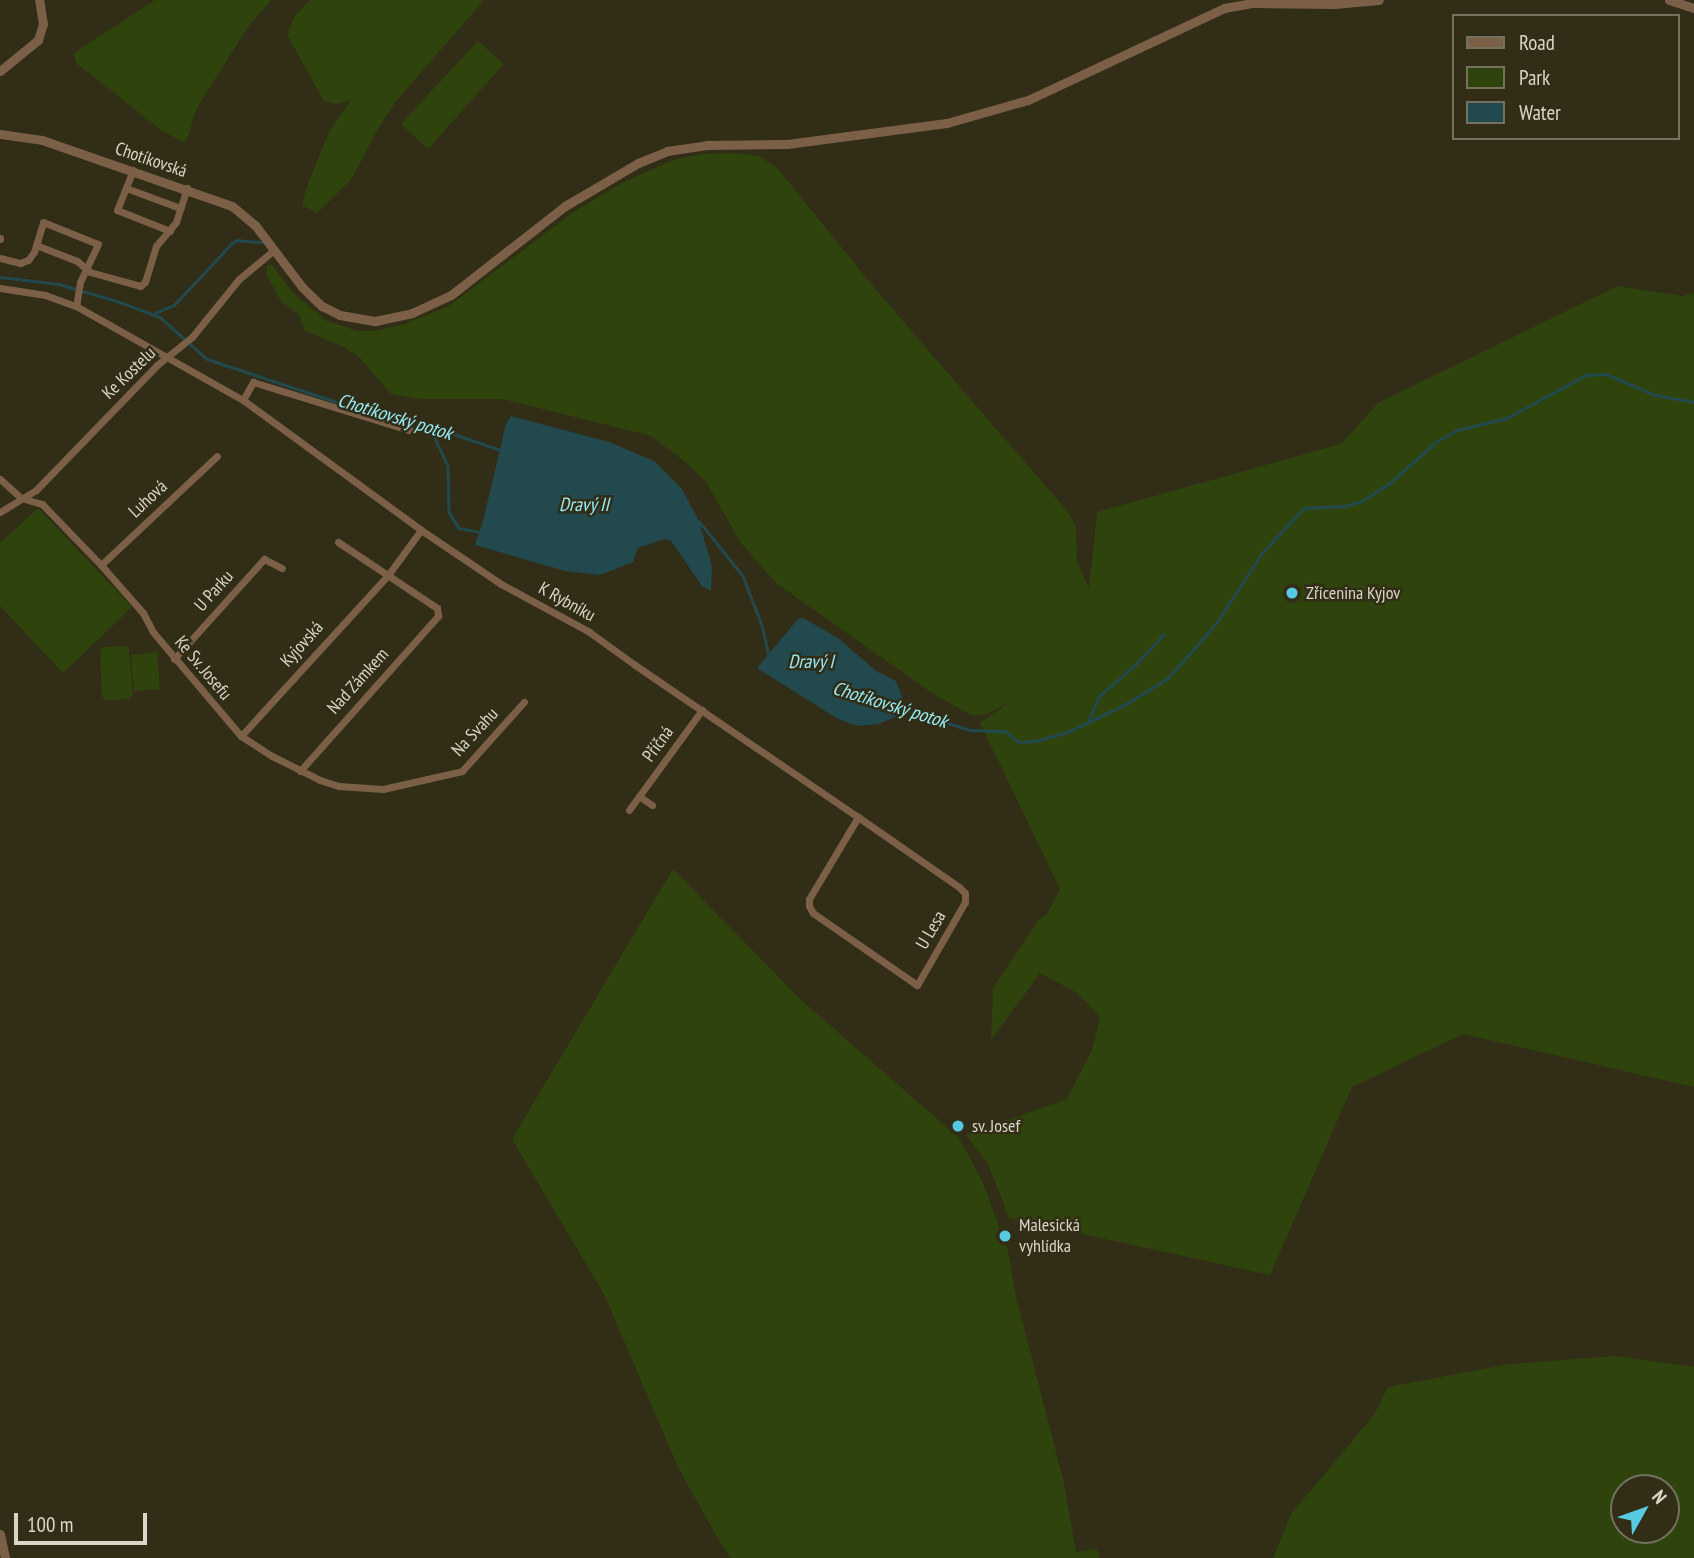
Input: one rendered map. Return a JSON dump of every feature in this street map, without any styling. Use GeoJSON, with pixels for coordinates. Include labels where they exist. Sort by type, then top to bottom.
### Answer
{"type":"FeatureCollection","features":[{"type":"Feature","properties":{"kind":"street"},"geometry":{"type":"LineString","coordinates":[[0,71],[38,40],[43,24],[39,0]]}},
{"type":"Feature","properties":{"kind":"street","name":"Chotíkovská"},"geometry":{"type":"LineString","coordinates":[[0,134],[33,137],[187,188],[238,210],[274,250],[302,287],[322,306],[340,315],[361,320],[395,318],[451,295],[565,206],[638,163],[667,151],[707,145],[787,144],[947,123],[1028,100],[1224,8],[1251,3],[1334,4],[1379,0]]}},
{"type":"Feature","properties":{"kind":"street"},"geometry":{"type":"LineString","coordinates":[[1669,0],[1694,8]]}},
{"type":"Feature","properties":{"kind":"street"},"geometry":{"type":"LineString","coordinates":[[132,170],[117,210],[170,231]]}},
{"type":"Feature","properties":{"kind":"street"},"geometry":{"type":"LineString","coordinates":[[126,188],[180,208]]}},
{"type":"Feature","properties":{"kind":"street"},"geometry":{"type":"LineString","coordinates":[[36,245],[77,261],[86,270],[140,286],[145,282],[156,246],[170,231],[187,188]]}},
{"type":"Feature","properties":{"kind":"street"},"geometry":{"type":"LineString","coordinates":[[0,258],[24,262],[30,257],[43,222],[98,244],[80,282],[77,302]]}},
{"type":"Feature","properties":{"kind":"street","name":"Ke Kostelu"},"geometry":{"type":"LineString","coordinates":[[0,512],[36,490],[166,358],[192,337],[239,279],[274,250]]}},
{"type":"Feature","properties":{"kind":"street","name":"K Rybníku"},"geometry":{"type":"LineString","coordinates":[[0,288],[77,302],[166,358],[243,400],[421,530],[501,584],[571,620],[858,817]]}},
{"type":"Feature","properties":{"kind":"street"},"geometry":{"type":"LineString","coordinates":[[243,400],[253,382],[412,431]]}},
{"type":"Feature","properties":{"kind":"street","name":"Luhová"},"geometry":{"type":"LineString","coordinates":[[101,565],[218,456]]}},
{"type":"Feature","properties":{"kind":"street","name":"Ke Sv. Josefu"},"geometry":{"type":"LineString","coordinates":[[0,479],[21,498],[42,504],[101,565],[144,613],[153,632],[174,659],[241,736],[300,771],[339,786],[383,789],[404,786]]}},
{"type":"Feature","properties":{"kind":"street","name":"Kyjovská"},"geometry":{"type":"LineString","coordinates":[[241,736],[388,575],[421,530]]}},
{"type":"Feature","properties":{"kind":"street"},"geometry":{"type":"LineString","coordinates":[[338,542],[388,575]]}},
{"type":"Feature","properties":{"kind":"street","name":"U Parku"},"geometry":{"type":"LineString","coordinates":[[174,659],[264,559],[282,568]]}},
{"type":"Feature","properties":{"kind":"street","name":"Nad Zámkem"},"geometry":{"type":"LineString","coordinates":[[300,771],[435,620],[438,611],[388,575]]}},
{"type":"Feature","properties":{"kind":"street","name":"Na Svahu"},"geometry":{"type":"LineString","coordinates":[[404,786],[462,771],[524,702]]}},
{"type":"Feature","properties":{"kind":"street","name":"Příčná"},"geometry":{"type":"LineString","coordinates":[[629,810],[702,710]]}},
{"type":"Feature","properties":{"kind":"street"},"geometry":{"type":"LineString","coordinates":[[639,796],[652,805]]}},
{"type":"Feature","properties":{"kind":"street","name":"U Lesa"},"geometry":{"type":"LineString","coordinates":[[858,817],[965,893],[965,902],[917,985],[813,913],[809,899],[858,817]]}},
{"type":"Feature","properties":{"kind":"street"},"geometry":{"type":"LineString","coordinates":[[0,1534],[5,1558]]}},
{"type":"Feature","properties":{"kind":"green space"},"geometry":{"type":"Polygon","coordinates":[[[155,0],[271,0],[248,27],[203,98],[195,112],[188,137],[183,142],[161,130],[76,63],[74,53],[155,0]]]}},
{"type":"Feature","properties":{"kind":"green space"},"geometry":{"type":"Polygon","coordinates":[[[310,0],[484,0],[397,100],[379,127],[351,180],[317,213],[302,205],[308,183],[329,132],[351,100],[336,104],[324,101],[287,35],[294,17],[310,0]]]}},
{"type":"Feature","properties":{"kind":"green space"},"geometry":{"type":"Polygon","coordinates":[[[478,41],[504,64],[428,149],[401,124],[478,41]]]}},
{"type":"Feature","properties":{"kind":"green space"},"geometry":{"type":"Polygon","coordinates":[[[738,153],[760,156],[778,169],[877,291],[1068,512],[1076,527],[1077,561],[1089,589],[1097,512],[1341,444],[1378,403],[1618,286],[1682,296],[1694,293],[1694,1087],[1463,1034],[1352,1087],[1270,1275],[1009,1218],[989,1166],[966,1135],[1067,1099],[1092,1050],[1100,1017],[1077,993],[1040,973],[991,1040],[993,988],[1038,921],[1047,914],[1060,889],[980,723],[1008,703],[986,714],[973,715],[962,710],[932,693],[776,583],[741,543],[706,482],[688,464],[651,436],[502,399],[419,399],[391,394],[360,358],[346,348],[304,330],[301,317],[281,301],[267,276],[267,265],[272,265],[292,292],[327,321],[358,331],[374,331],[402,325],[449,306],[575,211],[622,183],[673,160],[702,154],[738,153]]]}},
{"type":"Feature","properties":{"kind":"green space"},"geometry":{"type":"Polygon","coordinates":[[[38,508],[132,607],[63,673],[0,606],[0,543],[38,508]]]}},
{"type":"Feature","properties":{"kind":"green space"},"geometry":{"type":"Polygon","coordinates":[[[126,646],[129,649],[133,695],[129,699],[106,700],[102,697],[100,650],[104,647],[126,646]]]}},
{"type":"Feature","properties":{"kind":"green space"},"geometry":{"type":"Polygon","coordinates":[[[157,652],[160,689],[134,691],[131,655],[157,652]]]}},
{"type":"Feature","properties":{"kind":"green space"},"geometry":{"type":"Polygon","coordinates":[[[673,869],[801,1000],[959,1138],[983,1183],[1008,1251],[1016,1297],[1063,1479],[1076,1552],[1097,1549],[1100,1558],[731,1558],[717,1537],[678,1467],[605,1296],[512,1139],[673,869]]]}},
{"type":"Feature","properties":{"kind":"green space"},"geometry":{"type":"Polygon","coordinates":[[[1616,1356],[1694,1367],[1694,1558],[1273,1558],[1291,1514],[1374,1415],[1388,1387],[1510,1364],[1616,1356]]]}},
{"type":"Feature","properties":{"kind":"water","name":"Dravý II"},"geometry":{"type":"Polygon","coordinates":[[[511,416],[609,442],[654,461],[682,489],[699,521],[712,567],[711,591],[702,586],[671,541],[665,539],[638,548],[633,562],[600,575],[565,571],[475,545],[506,424],[511,416]]]}},
{"type":"Feature","properties":{"kind":"water","name":"Dravý I"},"geometry":{"type":"Polygon","coordinates":[[[803,618],[838,638],[876,671],[896,681],[903,699],[900,715],[879,724],[857,726],[838,719],[757,668],[798,619],[803,618]]]}},
{"type":"Feature","properties":{"kind":"waterway"},"geometry":{"type":"LineString","coordinates":[[155,313],[174,305],[232,243],[237,240],[262,242]]}},
{"type":"Feature","properties":{"kind":"waterway","name":"Chotíkovský potok"},"geometry":{"type":"LineString","coordinates":[[0,277],[59,284],[120,302],[160,317],[207,359],[346,405],[419,422],[503,451]]}},
{"type":"Feature","properties":{"kind":"waterway","name":"Chotíkovský potok"},"geometry":{"type":"LineString","coordinates":[[900,708],[970,730],[1005,731],[1019,742],[1036,741],[1070,731],[1126,704],[1168,678],[1218,621],[1261,554],[1304,508],[1345,506],[1362,501],[1391,482],[1437,441],[1457,430],[1507,418],[1586,375],[1606,374],[1655,395],[1694,402]]}},
{"type":"Feature","properties":{"kind":"waterway"},"geometry":{"type":"LineString","coordinates":[[421,424],[435,438],[448,466],[449,512],[459,528],[480,532]]}},
{"type":"Feature","properties":{"kind":"waterway","name":"Chotíkovský potok"},"geometry":{"type":"LineString","coordinates":[[699,521],[743,576],[762,625],[769,655]]}},
{"type":"Feature","properties":{"kind":"waterway"},"geometry":{"type":"LineString","coordinates":[[1088,722],[1099,696],[1135,665],[1164,634]]}},
{"type":"Feature","properties":{"kind":"place","name":"Zřícenina Kyjov"},"geometry":{"type":"Point","coordinates":[1292,593]}},
{"type":"Feature","properties":{"kind":"place","name":"sv. Josef"},"geometry":{"type":"Point","coordinates":[958,1126]}},
{"type":"Feature","properties":{"kind":"place","name":"Malesická vyhlídka"},"geometry":{"type":"Point","coordinates":[1005,1236]}}]}
